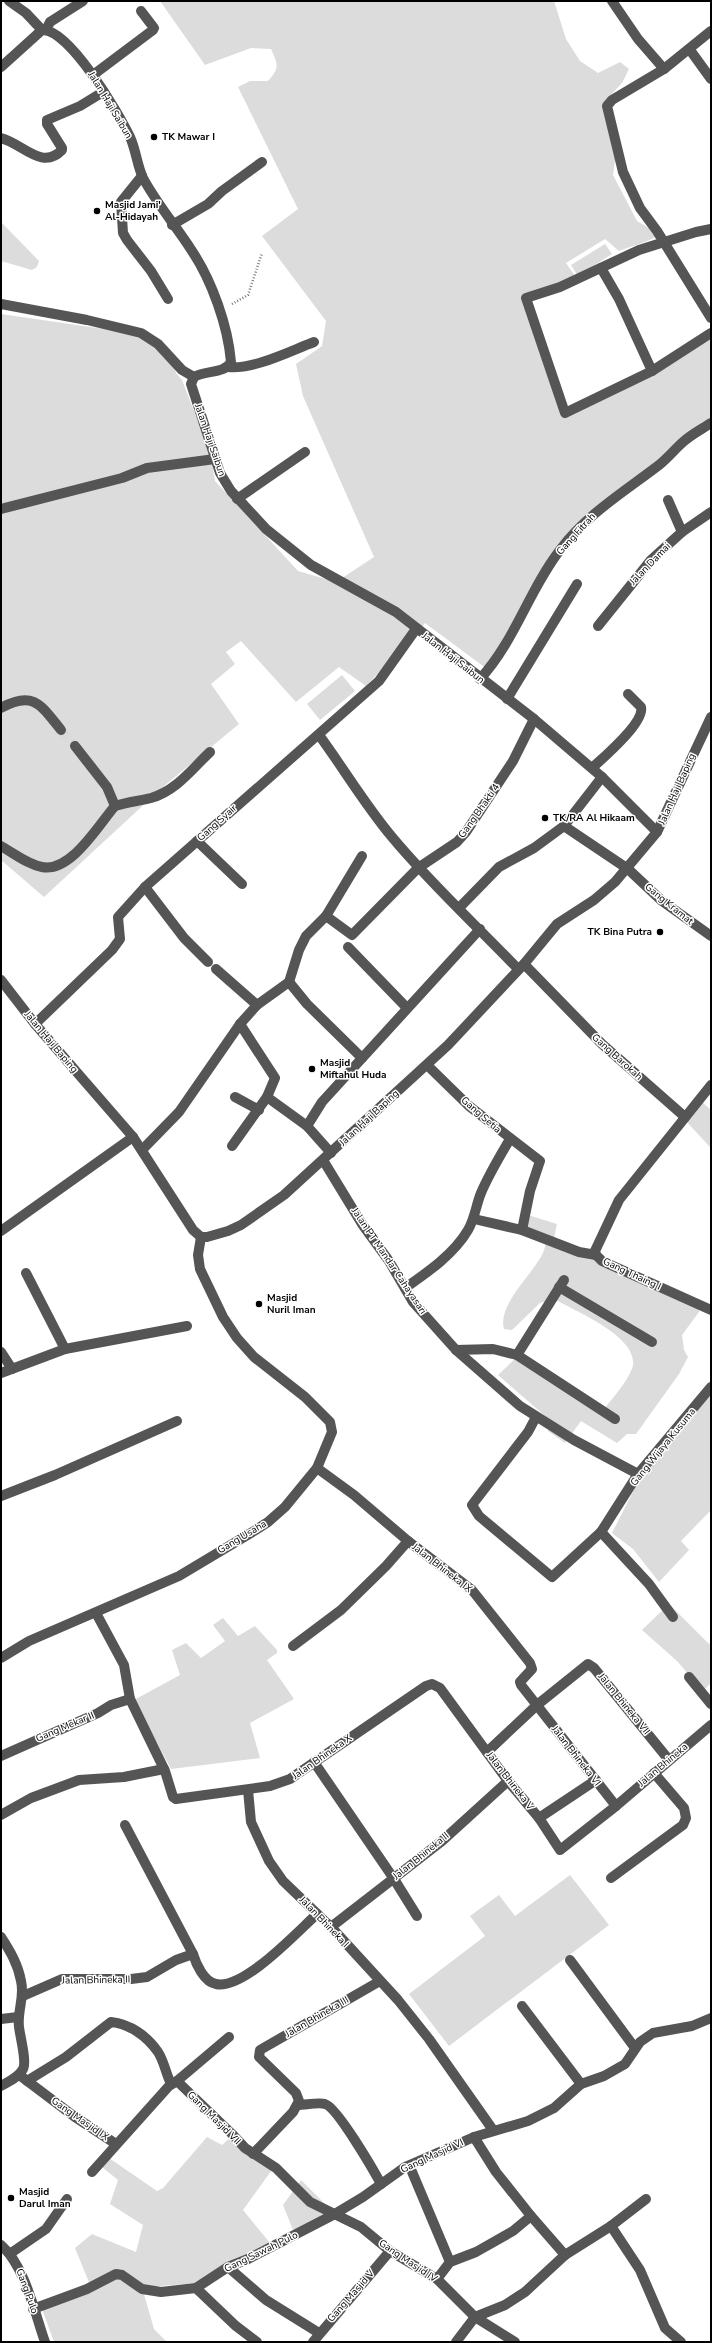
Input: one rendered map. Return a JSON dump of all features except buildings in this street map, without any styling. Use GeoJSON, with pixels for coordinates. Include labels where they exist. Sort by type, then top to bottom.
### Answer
{"type":"FeatureCollection","features":[{"type":"Feature","properties":{"kind":"street"},"geometry":{"type":"LineString","coordinates":[[10,1],[26,13]]}},
{"type":"Feature","properties":{"kind":"street"},"geometry":{"type":"LineString","coordinates":[[22,1],[26,13]]}},
{"type":"Feature","properties":{"kind":"street"},"geometry":{"type":"LineString","coordinates":[[1,67],[44,30],[50,22],[83,1]]}},
{"type":"Feature","properties":{"kind":"street"},"geometry":{"type":"LineString","coordinates":[[612,1],[638,39],[664,70]]}},
{"type":"Feature","properties":{"kind":"street"},"geometry":{"type":"LineString","coordinates":[[93,75],[153,30],[141,11]]}},
{"type":"Feature","properties":{"kind":"street","name":"Jalan Haji Saibun"},"geometry":{"type":"LineString","coordinates":[[26,13],[44,30],[66,43],[93,75],[130,138],[142,176],[172,225],[192,251],[207,276],[224,324],[230,349],[231,362],[228,367]]}},
{"type":"Feature","properties":{"kind":"street"},"geometry":{"type":"LineString","coordinates":[[711,31],[690,50],[664,70],[612,100],[607,106],[623,172],[640,208],[711,318]]}},
{"type":"Feature","properties":{"kind":"street"},"geometry":{"type":"LineString","coordinates":[[690,50],[711,79]]}},
{"type":"Feature","properties":{"kind":"street"},"geometry":{"type":"LineString","coordinates":[[1,138],[8,140],[40,158],[54,157],[62,150],[62,148],[46,124],[47,120],[80,106],[103,92]]}},
{"type":"Feature","properties":{"kind":"street"},"geometry":{"type":"LineString","coordinates":[[172,225],[208,204],[222,191],[262,162]]}},
{"type":"Feature","properties":{"kind":"street"},"geometry":{"type":"LineString","coordinates":[[142,176],[121,202],[123,233],[168,299]]}},
{"type":"Feature","properties":{"kind":"street"},"geometry":{"type":"LineString","coordinates":[[711,229],[696,232],[639,250],[560,287],[526,298],[564,412],[652,371],[711,333]]}},
{"type":"Feature","properties":{"kind":"street"},"geometry":{"type":"LineString","coordinates":[[601,268],[619,299],[652,371]]}},
{"type":"Feature","properties":{"kind":"street"},"geometry":{"type":"LineString","coordinates":[[1,304],[87,320],[141,333],[158,344],[182,370],[194,376],[200,373],[228,367],[238,368],[269,359],[314,342]]}},
{"type":"Feature","properties":{"kind":"street","name":"Jalan Haji Saibun"},"geometry":{"type":"LineString","coordinates":[[194,376],[191,384],[215,459],[223,478],[237,499],[266,529],[292,552],[311,565],[387,606],[534,719],[602,777],[657,832]]}},
{"type":"Feature","properties":{"kind":"street","name":"Gang Fitrah"},"geometry":{"type":"LineString","coordinates":[[480,679],[507,642],[544,573],[561,549],[592,516],[616,495],[660,464],[684,441],[711,423]]}},
{"type":"Feature","properties":{"kind":"street"},"geometry":{"type":"LineString","coordinates":[[237,499],[305,452]]}},
{"type":"Feature","properties":{"kind":"street"},"geometry":{"type":"LineString","coordinates":[[1,509],[122,478],[146,468],[215,459]]}},
{"type":"Feature","properties":{"kind":"street"},"geometry":{"type":"LineString","coordinates":[[668,500],[682,532]]}},
{"type":"Feature","properties":{"kind":"street","name":"Jalan Damai"},"geometry":{"type":"LineString","coordinates":[[598,626],[640,572],[682,532],[711,512]]}},
{"type":"Feature","properties":{"kind":"street"},"geometry":{"type":"LineString","coordinates":[[508,699],[577,584]]}},
{"type":"Feature","properties":{"kind":"street","name":"Gang Syair"},"geometry":{"type":"LineString","coordinates":[[35,1024],[112,950],[120,939],[118,917],[146,887],[283,764],[319,735],[378,681],[416,629]]}},
{"type":"Feature","properties":{"kind":"street"},"geometry":{"type":"LineString","coordinates":[[592,768],[627,735],[641,713],[641,707],[628,694]]}},
{"type":"Feature","properties":{"kind":"street"},"geometry":{"type":"LineString","coordinates":[[1,708],[23,699],[35,702],[61,730]]}},
{"type":"Feature","properties":{"kind":"street","name":"Jalan Haji Baping"},"geometry":{"type":"LineString","coordinates":[[1,980],[35,1024],[133,1137],[185,1220],[202,1237],[219,1235],[240,1225],[284,1195],[324,1160],[427,1065],[521,967],[556,924],[603,893],[628,869],[657,832],[711,717]]}},
{"type":"Feature","properties":{"kind":"street","name":"Gang Bhakti 4"},"geometry":{"type":"LineString","coordinates":[[326,916],[352,935],[418,868],[457,842],[466,832],[513,761],[534,719]]}},
{"type":"Feature","properties":{"kind":"street","name":"Gang Barokah"},"geometry":{"type":"LineString","coordinates":[[319,735],[340,763],[363,800],[418,868],[480,929],[602,1044],[685,1117]]}},
{"type":"Feature","properties":{"kind":"street"},"geometry":{"type":"LineString","coordinates":[[75,746],[107,787],[115,806]]}},
{"type":"Feature","properties":{"kind":"street"},"geometry":{"type":"LineString","coordinates":[[1,846],[29,863],[44,868],[55,866],[83,848],[97,827],[115,806],[151,798],[167,791],[184,778],[210,752]]}},
{"type":"Feature","properties":{"kind":"street"},"geometry":{"type":"LineString","coordinates":[[459,908],[499,867],[534,848],[564,826],[602,777]]}},
{"type":"Feature","properties":{"kind":"street","name":"Gang Kramat"},"geometry":{"type":"LineString","coordinates":[[564,826],[628,869],[662,900],[711,936]]}},
{"type":"Feature","properties":{"kind":"street"},"geometry":{"type":"LineString","coordinates":[[197,841],[242,884]]}},
{"type":"Feature","properties":{"kind":"street"},"geometry":{"type":"LineString","coordinates":[[142,1150],[179,1112],[240,1024],[257,1005],[289,982],[296,958],[310,929],[326,916],[362,856]]}},
{"type":"Feature","properties":{"kind":"street"},"geometry":{"type":"LineString","coordinates":[[146,887],[184,938],[208,962]]}},
{"type":"Feature","properties":{"kind":"street"},"geometry":{"type":"LineString","coordinates":[[306,1126],[322,1102],[406,1008],[480,929]]}},
{"type":"Feature","properties":{"kind":"street"},"geometry":{"type":"LineString","coordinates":[[348,947],[406,1008]]}},
{"type":"Feature","properties":{"kind":"street"},"geometry":{"type":"LineString","coordinates":[[216,969],[257,1005]]}},
{"type":"Feature","properties":{"kind":"street"},"geometry":{"type":"LineString","coordinates":[[289,982],[307,1004],[362,1058]]}},
{"type":"Feature","properties":{"kind":"street"},"geometry":{"type":"LineString","coordinates":[[232,1146],[259,1110],[267,1097],[275,1078],[240,1024]]}},
{"type":"Feature","properties":{"kind":"street","name":"Gang Setia"},"geometry":{"type":"LineString","coordinates":[[427,1065],[469,1106],[510,1139],[540,1160],[530,1191],[522,1230]]}},
{"type":"Feature","properties":{"kind":"street"},"geometry":{"type":"LineString","coordinates":[[685,1117],[711,1085]]}},
{"type":"Feature","properties":{"kind":"street"},"geometry":{"type":"LineString","coordinates":[[235,1097],[259,1110]]}},
{"type":"Feature","properties":{"kind":"street"},"geometry":{"type":"LineString","coordinates":[[267,1097],[306,1126],[331,1152]]}},
{"type":"Feature","properties":{"kind":"street","name":"Gang Thaing I"},"geometry":{"type":"LineString","coordinates":[[685,1117],[619,1200],[596,1246],[596,1255],[602,1260],[711,1310]]}},
{"type":"Feature","properties":{"kind":"street"},"geometry":{"type":"LineString","coordinates":[[1,1230],[133,1137]]}},
{"type":"Feature","properties":{"kind":"street"},"geometry":{"type":"LineString","coordinates":[[405,1288],[431,1269],[460,1241],[474,1219],[482,1191],[510,1139]]}},
{"type":"Feature","properties":{"kind":"street","name":"Jalan PT Mandar Cahayasari"},"geometry":{"type":"LineString","coordinates":[[324,1160],[362,1224],[389,1261],[413,1302],[456,1350],[492,1383],[536,1417],[638,1474]]}},
{"type":"Feature","properties":{"kind":"street"},"geometry":{"type":"LineString","coordinates":[[474,1219],[522,1230],[579,1252],[596,1255]]}},
{"type":"Feature","properties":{"kind":"street","name":"Gang Usaha"},"geometry":{"type":"LineString","coordinates":[[1,1658],[29,1641],[179,1576],[268,1522],[298,1493],[316,1468],[332,1432],[330,1422],[305,1397],[254,1357],[236,1338],[223,1318],[200,1269],[198,1255],[202,1237]]}},
{"type":"Feature","properties":{"kind":"street"},"geometry":{"type":"LineString","coordinates":[[26,1273],[65,1349]]}},
{"type":"Feature","properties":{"kind":"street"},"geometry":{"type":"LineString","coordinates":[[517,1355],[562,1284],[652,1342]]}},
{"type":"Feature","properties":{"kind":"street"},"geometry":{"type":"LineString","coordinates":[[1,1374],[65,1349],[187,1326]]}},
{"type":"Feature","properties":{"kind":"street"},"geometry":{"type":"LineString","coordinates":[[456,1350],[492,1349],[517,1355],[615,1419]]}},
{"type":"Feature","properties":{"kind":"street"},"geometry":{"type":"LineString","coordinates":[[1,1352],[12,1369]]}},
{"type":"Feature","properties":{"kind":"street","name":"Gang Wijaya Kusuma"},"geometry":{"type":"LineString","coordinates":[[536,1417],[528,1432],[472,1505],[479,1516],[551,1576],[601,1532],[638,1474],[675,1433],[710,1390]]}},
{"type":"Feature","properties":{"kind":"street"},"geometry":{"type":"LineString","coordinates":[[1,1496],[55,1475],[177,1420]]}},
{"type":"Feature","properties":{"kind":"street","name":"Jalan Bhineka IX"},"geometry":{"type":"LineString","coordinates":[[316,1468],[354,1495],[408,1541],[472,1590],[530,1663],[530,1672],[520,1682],[537,1706]]}},
{"type":"Feature","properties":{"kind":"street"},"geometry":{"type":"LineString","coordinates":[[601,1532],[649,1584],[673,1617]]}},
{"type":"Feature","properties":{"kind":"street"},"geometry":{"type":"LineString","coordinates":[[293,1646],[341,1610],[386,1566],[408,1541]]}},
{"type":"Feature","properties":{"kind":"street"},"geometry":{"type":"LineString","coordinates":[[1,1815],[31,1798],[79,1780],[124,1777],[164,1769],[130,1699],[124,1665],[96,1613]]}},
{"type":"Feature","properties":{"kind":"street","name":"Jalan Bhineka VII"},"geometry":{"type":"LineString","coordinates":[[537,1706],[588,1664],[594,1668],[669,1760]]}},
{"type":"Feature","properties":{"kind":"street"},"geometry":{"type":"LineString","coordinates":[[689,1677],[711,1704]]}},
{"type":"Feature","properties":{"kind":"street","name":"Jalan Bhineka X"},"geometry":{"type":"LineString","coordinates":[[164,1769],[173,1797],[176,1799],[270,1786],[290,1779],[426,1686],[432,1684],[440,1688]]}},
{"type":"Feature","properties":{"kind":"street","name":"Jalan Bhineka V"},"geometry":{"type":"LineString","coordinates":[[440,1688],[508,1781],[539,1818],[596,1780]]}},
{"type":"Feature","properties":{"kind":"street","name":"Gang Mekar II"},"geometry":{"type":"LineString","coordinates":[[1,1756],[98,1713],[112,1705],[130,1699]]}},
{"type":"Feature","properties":{"kind":"street"},"geometry":{"type":"LineString","coordinates":[[487,1752],[537,1706]]}},
{"type":"Feature","properties":{"kind":"street","name":"Jalan Bhineka VI"},"geometry":{"type":"LineString","coordinates":[[537,1706],[616,1806]]}},
{"type":"Feature","properties":{"kind":"street","name":"Jalan Bhineka"},"geometry":{"type":"LineString","coordinates":[[539,1818],[560,1850],[616,1806],[711,1725]]}},
{"type":"Feature","properties":{"kind":"street"},"geometry":{"type":"LineString","coordinates":[[314,1762],[394,1879],[417,1916]]}},
{"type":"Feature","properties":{"kind":"street"},"geometry":{"type":"LineString","coordinates":[[611,1878],[683,1824],[686,1818],[684,1808],[654,1773]]}},
{"type":"Feature","properties":{"kind":"street","name":"Jalan Bhineka II"},"geometry":{"type":"LineString","coordinates":[[331,1927],[442,1841],[508,1781]]}},
{"type":"Feature","properties":{"kind":"street","name":"Jalan Bhineka I"},"geometry":{"type":"LineString","coordinates":[[248,1790],[251,1822],[269,1861],[283,1881],[331,1927],[380,1981],[429,2039],[493,2130]]}},
{"type":"Feature","properties":{"kind":"street"},"geometry":{"type":"LineString","coordinates":[[125,1825],[193,1954],[196,1965],[210,1982],[217,1985],[229,1984],[279,1952],[318,1914]]}},
{"type":"Feature","properties":{"kind":"street"},"geometry":{"type":"LineString","coordinates":[[1,1937],[15,1960],[23,1996],[18,2019],[25,2062],[23,2078]]}},
{"type":"Feature","properties":{"kind":"street","name":"Jalan Bhineka II"},"geometry":{"type":"LineString","coordinates":[[23,1996],[62,1979],[131,1980],[147,1976],[176,1960],[193,1954]]}},
{"type":"Feature","properties":{"kind":"street"},"geometry":{"type":"LineString","coordinates":[[570,1960],[636,2048]]}},
{"type":"Feature","properties":{"kind":"street","name":"Jalan Bhineka III"},"geometry":{"type":"LineString","coordinates":[[298,2105],[299,2098],[260,2057],[263,2047],[380,1981]]}},
{"type":"Feature","properties":{"kind":"street"},"geometry":{"type":"LineString","coordinates":[[522,2006],[581,2084],[614,2072],[625,2064],[636,2048],[653,2033],[692,2026],[711,2018]]}},
{"type":"Feature","properties":{"kind":"street"},"geometry":{"type":"LineString","coordinates":[[1,2019],[18,2019]]}},
{"type":"Feature","properties":{"kind":"street"},"geometry":{"type":"LineString","coordinates":[[1,2086],[23,2078],[66,2057],[111,2022],[123,2023],[138,2031],[158,2052],[174,2083]]}},
{"type":"Feature","properties":{"kind":"street","name":"Gang Masjid IX"},"geometry":{"type":"LineString","coordinates":[[23,2078],[75,2117],[116,2144],[174,2083],[230,2037]]}},
{"type":"Feature","properties":{"kind":"street","name":"Gang Masjid VII"},"geometry":{"type":"LineString","coordinates":[[174,2083],[232,2134],[237,2142],[276,2168],[310,2202],[333,2215]]}},
{"type":"Feature","properties":{"kind":"street","name":"Gang Masjid VI"},"geometry":{"type":"LineString","coordinates":[[333,2215],[410,2166],[474,2137],[493,2130],[528,2121],[554,2108],[581,2084]]}},
{"type":"Feature","properties":{"kind":"street"},"geometry":{"type":"LineString","coordinates":[[253,2154],[298,2105],[324,2103],[332,2108],[365,2156],[381,2184]]}},
{"type":"Feature","properties":{"kind":"street"},"geometry":{"type":"LineString","coordinates":[[474,2137],[496,2172],[531,2216],[565,2255]]}},
{"type":"Feature","properties":{"kind":"street"},"geometry":{"type":"LineString","coordinates":[[92,2172],[116,2144]]}},
{"type":"Feature","properties":{"kind":"street"},"geometry":{"type":"LineString","coordinates":[[410,2166],[450,2262]]}},
{"type":"Feature","properties":{"kind":"street"},"geometry":{"type":"LineString","coordinates":[[11,2253],[46,2229],[67,2199]]}},
{"type":"Feature","properties":{"kind":"street"},"geometry":{"type":"LineString","coordinates":[[456,2342],[475,2317],[505,2306],[525,2292],[565,2255],[611,2226],[646,2199]]}},
{"type":"Feature","properties":{"kind":"street","name":"Gang Masjid IV"},"geometry":{"type":"LineString","coordinates":[[333,2215],[361,2227],[390,2251],[437,2279],[475,2317],[515,2342]]}},
{"type":"Feature","properties":{"kind":"street","name":"Gang Sawah Pulo"},"geometry":{"type":"LineString","coordinates":[[33,2309],[87,2290],[116,2274],[122,2275],[142,2289],[161,2292],[196,2288],[228,2267],[248,2259],[333,2215]]}},
{"type":"Feature","properties":{"kind":"street"},"geometry":{"type":"LineString","coordinates":[[437,2279],[450,2262],[476,2252],[513,2231],[531,2216]]}},
{"type":"Feature","properties":{"kind":"street"},"geometry":{"type":"LineString","coordinates":[[611,2226],[640,2270],[665,2328],[680,2342]]}},
{"type":"Feature","properties":{"kind":"street","name":"Gang Pulo"},"geometry":{"type":"LineString","coordinates":[[1,2245],[11,2253],[20,2270],[45,2342]]}},
{"type":"Feature","properties":{"kind":"street","name":"Gang Masjid V"},"geometry":{"type":"LineString","coordinates":[[312,2342],[390,2251]]}},
{"type":"Feature","properties":{"kind":"street"},"geometry":{"type":"LineString","coordinates":[[228,2267],[266,2300],[319,2333]]}},
{"type":"Feature","properties":{"kind":"street"},"geometry":{"type":"LineString","coordinates":[[196,2288],[236,2326],[257,2342]]}},
{"type":"Feature","properties":{"kind":"path"},"geometry":{"type":"LineString","coordinates":[[218,309],[246,297],[262,253]]}},
{"type":"Feature","properties":{"kind":"shaded area"},"geometry":{"type":"Polygon","coordinates":[[[160,1],[554,1],[566,39],[580,61],[598,73],[620,62],[629,69],[622,83],[608,98],[616,154],[613,175],[637,221],[652,230],[656,236],[619,251],[605,239],[566,263],[575,276],[525,297],[563,414],[711,336],[711,421],[555,551],[487,669],[425,623],[366,686],[339,667],[296,702],[241,641],[226,652],[235,664],[211,684],[239,724],[164,786],[44,897],[1,860],[1,314],[139,334],[171,358],[176,373],[182,380],[210,452],[215,481],[298,571],[336,582],[374,557],[303,396],[296,364],[322,346],[326,321],[262,236],[298,209],[238,87],[250,81],[268,81],[275,72],[277,66],[275,59],[271,49],[251,48],[205,65],[160,1]]]}},
{"type":"Feature","properties":{"kind":"shaded area"},"geometry":{"type":"Polygon","coordinates":[[[1,222],[39,261],[37,267],[32,270],[1,261],[1,222]]]}},
{"type":"Feature","properties":{"kind":"shaded area"},"geometry":{"type":"Polygon","coordinates":[[[605,244],[612,254],[578,276],[571,265],[605,244]]]}},
{"type":"Feature","properties":{"kind":"shaded area"},"geometry":{"type":"Polygon","coordinates":[[[342,675],[355,691],[320,720],[307,704],[342,675]]]}},
{"type":"Feature","properties":{"kind":"shaded area"},"geometry":{"type":"Polygon","coordinates":[[[702,1102],[711,1110],[711,1151],[710,1147],[685,1120],[702,1102]]]}},
{"type":"Feature","properties":{"kind":"shaded area"},"geometry":{"type":"Polygon","coordinates":[[[528,1215],[557,1224],[554,1238],[700,1304],[699,1312],[682,1335],[684,1350],[688,1357],[679,1374],[636,1434],[627,1434],[617,1443],[581,1421],[565,1443],[548,1431],[551,1421],[498,1375],[517,1357],[602,1411],[625,1382],[633,1365],[632,1354],[625,1344],[615,1335],[603,1326],[554,1299],[540,1303],[512,1330],[504,1329],[503,1320],[506,1310],[517,1290],[543,1253],[547,1238],[526,1227],[528,1215]]]}},
{"type":"Feature","properties":{"kind":"shaded area"},"geometry":{"type":"Polygon","coordinates":[[[709,1395],[711,1396],[711,1510],[681,1541],[689,1550],[659,1582],[633,1549],[612,1533],[641,1476],[709,1395]]]}},
{"type":"Feature","properties":{"kind":"shaded area"},"geometry":{"type":"Polygon","coordinates":[[[669,1604],[709,1644],[711,1642],[711,1683],[703,1691],[677,1661],[642,1630],[669,1604]]]}},
{"type":"Feature","properties":{"kind":"shaded area"},"geometry":{"type":"Polygon","coordinates":[[[223,1618],[238,1636],[255,1626],[277,1650],[277,1653],[267,1660],[294,1699],[250,1723],[260,1758],[171,1769],[134,1700],[180,1675],[172,1650],[186,1643],[201,1658],[225,1641],[213,1625],[223,1618]]]}},
{"type":"Feature","properties":{"kind":"shaded area"},"geometry":{"type":"Polygon","coordinates":[[[570,1875],[609,1925],[449,2046],[409,1994],[485,1936],[470,1916],[499,1895],[515,1916],[570,1875]]]}},
{"type":"Feature","properties":{"kind":"shaded area"},"geometry":{"type":"Polygon","coordinates":[[[207,2137],[222,2145],[231,2137],[254,2148],[274,2167],[243,2210],[270,2243],[293,2230],[283,2205],[301,2180],[337,2216],[198,2283],[148,2287],[144,2294],[154,2329],[167,2342],[54,2342],[42,2309],[93,2292],[75,2248],[92,2234],[136,2252],[143,2225],[110,2204],[118,2180],[102,2167],[109,2158],[157,2191],[163,2188],[207,2137]]]}},
{"type":"Feature","properties":{"kind":"tunnel"},"geometry":{"type":"LineString","coordinates":[[61,730],[75,746]]}},
{"type":"Feature","properties":{"kind":"place","name":"TK Mawar I"},"geometry":{"type":"Point","coordinates":[154,137]}},
{"type":"Feature","properties":{"kind":"place","name":"Masjid Jami' Al-Hidayah"},"geometry":{"type":"Point","coordinates":[97,211]}},
{"type":"Feature","properties":{"kind":"place","name":"TK/RA Al Hikaam"},"geometry":{"type":"Point","coordinates":[545,818]}},
{"type":"Feature","properties":{"kind":"place","name":"TK Bina Putra"},"geometry":{"type":"Point","coordinates":[660,932]}},
{"type":"Feature","properties":{"kind":"place","name":"Masjid Miftahul Huda"},"geometry":{"type":"Point","coordinates":[312,1069]}},
{"type":"Feature","properties":{"kind":"place","name":"Masjid Nuril Iman"},"geometry":{"type":"Point","coordinates":[259,1304]}},
{"type":"Feature","properties":{"kind":"place","name":"Masjid Darul Iman"},"geometry":{"type":"Point","coordinates":[11,2198]}}]}
